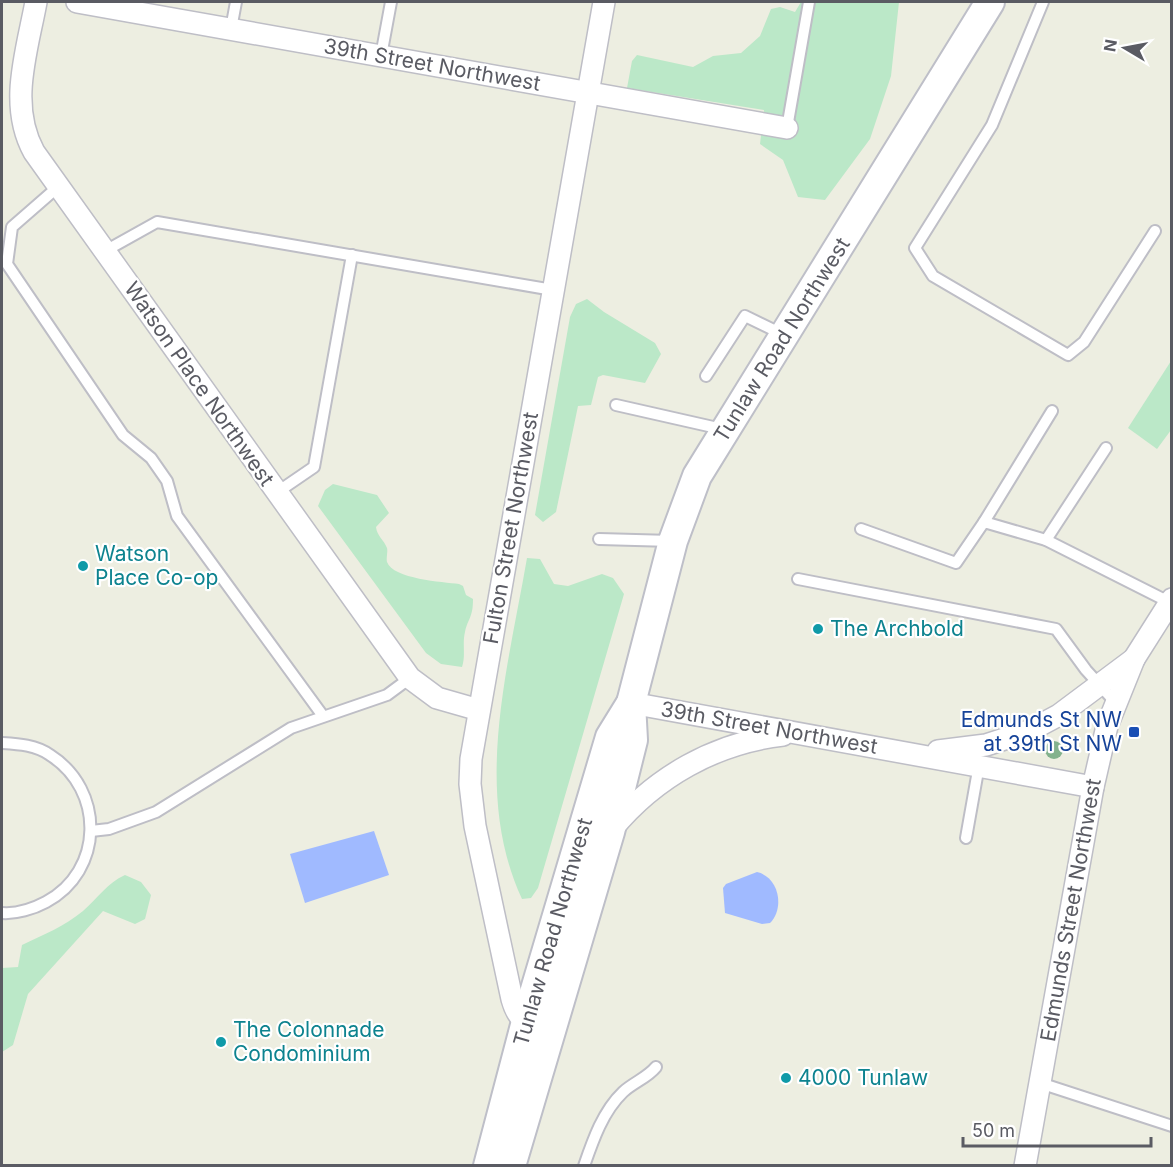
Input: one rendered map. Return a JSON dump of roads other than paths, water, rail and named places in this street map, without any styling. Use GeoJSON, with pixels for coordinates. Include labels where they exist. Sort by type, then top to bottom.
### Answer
{"type":"FeatureCollection","features":[{"type":"Feature","properties":{"kind":"street","name":"Watson Place Northwest"},"geometry":{"type":"LineString","coordinates":[[36,2],[20,97],[21,120],[34,152],[410,678],[437,698],[479,710]]}},
{"type":"Feature","properties":{"kind":"street","name":"39th Street Northwest"},"geometry":{"type":"LineString","coordinates":[[77,2],[787,128]]}},
{"type":"Feature","properties":{"kind":"street","name":"Fulton Street Northwest"},"geometry":{"type":"LineString","coordinates":[[525,1022],[516,1012],[512,999],[473,817],[471,767],[479,710],[604,2]]}},
{"type":"Feature","properties":{"kind":"street","name":"Tunlaw Road Northwest"},"geometry":{"type":"LineString","coordinates":[[488,1166],[525,1022],[610,737],[631,703],[673,541],[697,476],[990,2]]}},
{"type":"Feature","properties":{"kind":"street","name":"39th Street Northwest"},"geometry":{"type":"LineString","coordinates":[[981,756],[1059,715],[1134,659],[1170,601]]}},
{"type":"Feature","properties":{"kind":"street","name":"Edmunds Street Northwest"},"geometry":{"type":"LineString","coordinates":[[1025,1166],[1092,787],[1107,726],[1134,659]]}},
{"type":"Feature","properties":{"kind":"street","name":"39th Street Northwest"},"geometry":{"type":"LineString","coordinates":[[631,703],[907,753],[981,756],[1092,787]]}},
{"type":"Feature","properties":{"kind":"street","name":"Tunlaw Road Northwest"},"geometry":{"type":"LineString","coordinates":[[511,1166],[610,832],[633,740],[631,703]]}},
{"type":"Feature","properties":{"kind":"street"},"geometry":{"type":"LineString","coordinates":[[610,832],[646,794],[698,760],[738,744],[801,734]]}},
{"type":"Feature","properties":{"kind":"street"},"geometry":{"type":"LineString","coordinates":[[525,1022],[553,1030]]}},
{"type":"Feature","properties":{"kind":"lane"},"geometry":{"type":"LineString","coordinates":[[231,29],[236,2]]}},
{"type":"Feature","properties":{"kind":"lane"},"geometry":{"type":"LineString","coordinates":[[381,56],[391,2]]}},
{"type":"Feature","properties":{"kind":"lane"},"geometry":{"type":"LineString","coordinates":[[787,128],[809,2]]}},
{"type":"Feature","properties":{"kind":"lane"},"geometry":{"type":"LineString","coordinates":[[1039,3],[992,125],[915,248],[933,276],[1068,355],[1084,342],[1155,231]]}},
{"type":"Feature","properties":{"kind":"lane"},"geometry":{"type":"LineString","coordinates":[[59,186],[12,226],[7,264],[123,435],[151,458],[167,482],[177,516],[323,716]]}},
{"type":"Feature","properties":{"kind":"lane"},"geometry":{"type":"LineString","coordinates":[[105,251],[157,222],[553,290]]}},
{"type":"Feature","properties":{"kind":"lane"},"geometry":{"type":"LineString","coordinates":[[276,493],[314,466],[352,255]]}},
{"type":"Feature","properties":{"kind":"lane"},"geometry":{"type":"LineString","coordinates":[[706,376],[745,316],[785,335]]}},
{"type":"Feature","properties":{"kind":"lane"},"geometry":{"type":"LineString","coordinates":[[616,405],[726,430]]}},
{"type":"Feature","properties":{"kind":"lane"},"geometry":{"type":"LineString","coordinates":[[861,529],[956,563],[1052,411]]}},
{"type":"Feature","properties":{"kind":"lane"},"geometry":{"type":"LineString","coordinates":[[1046,540],[1106,448]]}},
{"type":"Feature","properties":{"kind":"lane"},"geometry":{"type":"LineString","coordinates":[[984,522],[1046,540],[1170,601]]}},
{"type":"Feature","properties":{"kind":"lane"},"geometry":{"type":"LineString","coordinates":[[599,539],[673,541]]}},
{"type":"Feature","properties":{"kind":"lane"},"geometry":{"type":"LineString","coordinates":[[798,579],[1056,629],[1099,686],[1116,703]]}},
{"type":"Feature","properties":{"kind":"lane"},"geometry":{"type":"LineString","coordinates":[[91,831],[109,829],[156,812],[291,728],[387,694],[410,678]]}},
{"type":"Feature","properties":{"kind":"lane"},"geometry":{"type":"LineString","coordinates":[[2,743],[23,744],[49,753],[70,770],[85,794],[92,820],[90,848],[78,875],[58,896],[33,909],[2,913]]}},
{"type":"Feature","properties":{"kind":"lane"},"geometry":{"type":"LineString","coordinates":[[966,838],[981,756]]}},
{"type":"Feature","properties":{"kind":"lane"},"geometry":{"type":"LineString","coordinates":[[584,1166],[598,1128],[612,1105],[622,1093],[650,1076],[656,1067]]}},
{"type":"Feature","properties":{"kind":"lane"},"geometry":{"type":"LineString","coordinates":[[1040,1083],[1172,1126]]}},
{"type":"Feature","properties":{"kind":"water"},"geometry":{"type":"Polygon","coordinates":[[[374,831],[389,875],[305,903],[290,854],[374,831]]]}},
{"type":"Feature","properties":{"kind":"water"},"geometry":{"type":"Polygon","coordinates":[[[757,872],[764,875],[775,886],[778,902],[775,917],[770,923],[762,924],[725,913],[723,888],[726,884],[757,872]]]}},
{"type":"Feature","properties":{"kind":"place","name":"Watson Place Co-op"},"geometry":{"type":"Point","coordinates":[83,566]}},
{"type":"Feature","properties":{"kind":"place","name":"The Archbold"},"geometry":{"type":"Point","coordinates":[818,629]}},
{"type":"Feature","properties":{"kind":"place","name":"Edmunds St NW at 39th St NW"},"geometry":{"type":"Point","coordinates":[1134,732]}},
{"type":"Feature","properties":{"kind":"place","name":"The Colonnade Condominium"},"geometry":{"type":"Point","coordinates":[221,1042]}},
{"type":"Feature","properties":{"kind":"place","name":"4000 Tunlaw"},"geometry":{"type":"Point","coordinates":[786,1078]}}]}
